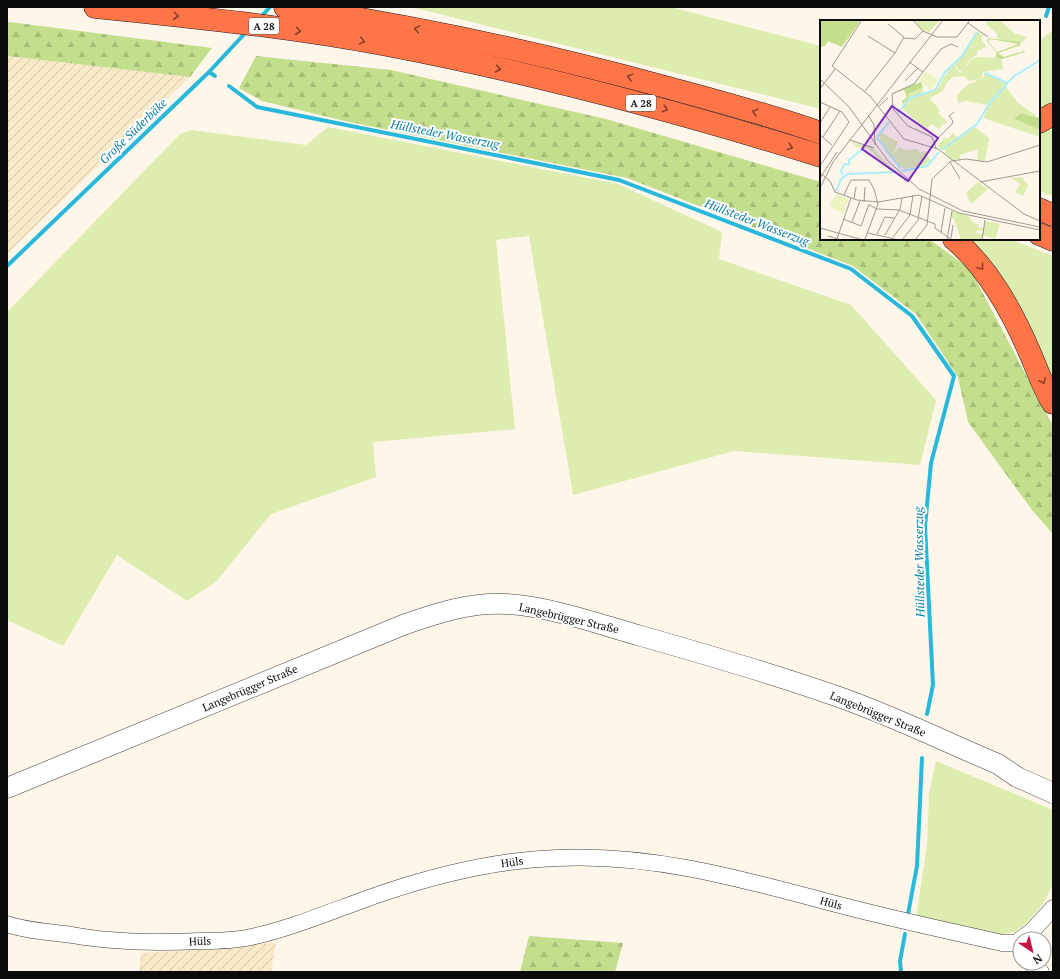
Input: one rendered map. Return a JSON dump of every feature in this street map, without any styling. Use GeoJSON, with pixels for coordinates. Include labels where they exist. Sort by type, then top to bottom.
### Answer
{"type":"FeatureCollection","features":[{"type":"Feature","properties":{"kind":"highway","name":"A 28"},"geometry":{"type":"LineString","coordinates":[[95,7],[323,34],[387,45],[526,74],[658,107],[820,156]]}},
{"type":"Feature","properties":{"kind":"highway","name":"A 28"},"geometry":{"type":"LineString","coordinates":[[285,7],[455,36],[585,65],[820,132]]}},
{"type":"Feature","properties":{"kind":"highway"},"geometry":{"type":"LineString","coordinates":[[1040,121],[1053,114]]}},
{"type":"Feature","properties":{"kind":"highway"},"geometry":{"type":"LineString","coordinates":[[793,123],[820,120]]}},
{"type":"Feature","properties":{"kind":"highway"},"geometry":{"type":"LineString","coordinates":[[1040,209],[1053,215]]}},
{"type":"Feature","properties":{"kind":"highway"},"geometry":{"type":"LineString","coordinates":[[1040,234],[1053,240]]}},
{"type":"Feature","properties":{"kind":"highway"},"geometry":{"type":"LineString","coordinates":[[955,240],[982,268],[1003,298],[1020,330],[1053,403]]}},
{"type":"Feature","properties":{"kind":"street","name":"Langebrügger Straße"},"geometry":{"type":"LineString","coordinates":[[7,788],[403,625],[441,612],[473,605],[506,604],[532,607],[584,620],[778,676],[841,698],[998,764],[1021,768],[1053,780]]}},
{"type":"Feature","properties":{"kind":"street","name":"Langebrügger Straße"},"geometry":{"type":"LineString","coordinates":[[998,764],[1016,777],[1053,793]]}},
{"type":"Feature","properties":{"kind":"street","name":"Hüls"},"geometry":{"type":"LineString","coordinates":[[8,928],[133,943],[231,940],[249,938],[290,927],[388,891],[449,874],[514,861],[600,857],[667,863],[750,880],[835,904],[1002,943],[1012,942]]}},
{"type":"Feature","properties":{"kind":"street","name":"Hüls"},"geometry":{"type":"LineString","coordinates":[[1032,931],[1053,908]]}},
{"type":"Feature","properties":{"kind":"shaded area"},"geometry":{"type":"Polygon","coordinates":[[[7,56],[190,77],[7,254],[7,56]]]}},
{"type":"Feature","properties":{"kind":"shaded area"},"geometry":{"type":"Polygon","coordinates":[[[276,942],[271,972],[139,972],[141,953],[237,947],[276,942]]]}},
{"type":"Feature","properties":{"kind":"green space"},"geometry":{"type":"Polygon","coordinates":[[[411,7],[670,7],[820,46],[820,109],[411,7]]]}},
{"type":"Feature","properties":{"kind":"green space"},"geometry":{"type":"Polygon","coordinates":[[[7,22],[212,48],[190,77],[7,56],[7,22]]]}},
{"type":"Feature","properties":{"kind":"green space"},"geometry":{"type":"Polygon","coordinates":[[[1053,30],[1053,103],[1040,110],[1040,40],[1053,30]]]}},
{"type":"Feature","properties":{"kind":"green space"},"geometry":{"type":"Polygon","coordinates":[[[256,56],[391,70],[606,119],[820,182],[820,240],[930,240],[970,269],[1053,426],[1053,534],[1032,510],[968,422],[958,377],[916,314],[853,266],[627,178],[349,122],[262,101],[239,88],[256,56]]]}},
{"type":"Feature","properties":{"kind":"green space"},"geometry":{"type":"Polygon","coordinates":[[[1053,123],[1053,196],[1040,191],[1040,132],[1053,123]]]}},
{"type":"Feature","properties":{"kind":"green space"},"geometry":{"type":"Polygon","coordinates":[[[328,127],[618,184],[722,232],[719,259],[851,305],[936,400],[920,465],[734,451],[573,495],[529,236],[496,240],[515,429],[373,442],[376,477],[271,514],[216,582],[187,601],[117,555],[63,646],[7,620],[7,312],[180,134],[192,130],[306,145],[328,127]]]}},
{"type":"Feature","properties":{"kind":"green space"},"geometry":{"type":"Polygon","coordinates":[[[968,240],[1013,240],[1053,256],[1053,384],[1040,349],[1019,304],[1008,286],[968,240]]]}},
{"type":"Feature","properties":{"kind":"green space"},"geometry":{"type":"Polygon","coordinates":[[[936,761],[1053,810],[1053,883],[1045,901],[1028,922],[1016,931],[995,935],[916,918],[927,845],[929,794],[936,761]]]}},
{"type":"Feature","properties":{"kind":"green space"},"geometry":{"type":"Polygon","coordinates":[[[529,936],[623,943],[615,972],[520,972],[529,936]]]}},
{"type":"Feature","properties":{"kind":"waterway","name":"Große Süderbäke"},"geometry":{"type":"LineString","coordinates":[[260,18],[270,7]]}},
{"type":"Feature","properties":{"kind":"waterway"},"geometry":{"type":"LineString","coordinates":[[1046,16],[1049,7]]}},
{"type":"Feature","properties":{"kind":"waterway","name":"Große Süderbäke"},"geometry":{"type":"LineString","coordinates":[[7,266],[209,72],[248,30]]}},
{"type":"Feature","properties":{"kind":"waterway","name":"Große Süderbäke"},"geometry":{"type":"LineString","coordinates":[[209,72],[215,76]]}},
{"type":"Feature","properties":{"kind":"waterway","name":"Hüllsteder Wasserzug"},"geometry":{"type":"LineString","coordinates":[[229,86],[257,107],[619,180],[851,269],[912,316],[954,376],[931,463],[925,526],[933,685],[927,714]]}},
{"type":"Feature","properties":{"kind":"waterway","name":"Hüllsteder Wasserzug"},"geometry":{"type":"LineString","coordinates":[[908,914],[917,866],[922,758]]}},
{"type":"Feature","properties":{"kind":"waterway","name":"Hüllsteder Wasserzug"},"geometry":{"type":"LineString","coordinates":[[901,972],[900,961],[905,934]]}}]}
